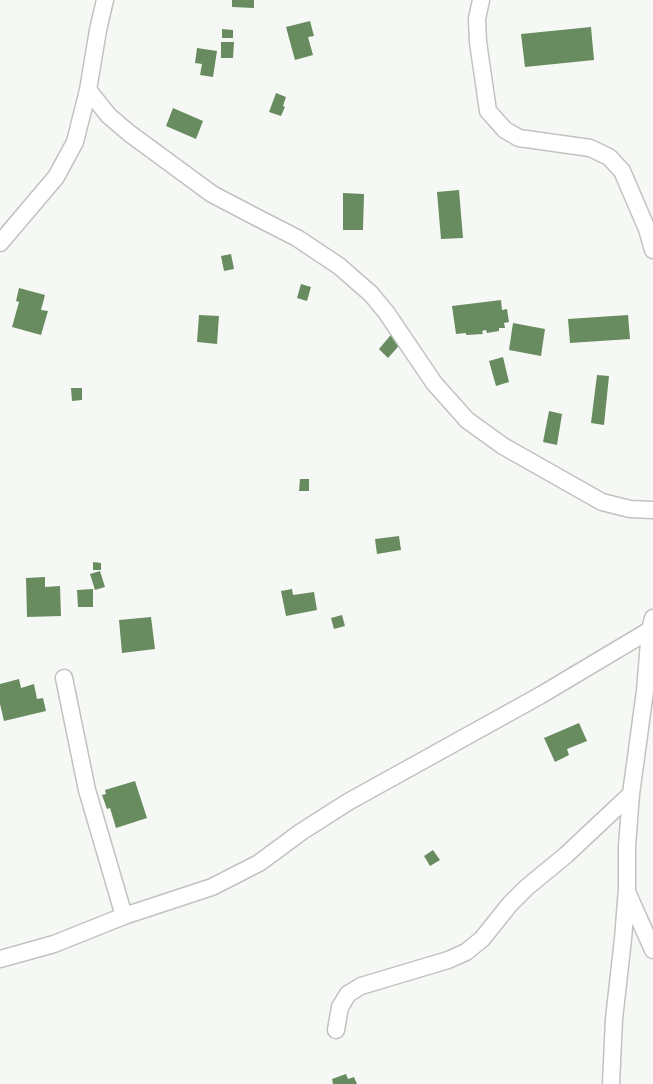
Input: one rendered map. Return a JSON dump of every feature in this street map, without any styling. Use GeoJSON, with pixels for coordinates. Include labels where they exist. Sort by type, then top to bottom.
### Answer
{"type":"FeatureCollection","features":[{"type":"Feature","properties":{"kind":"street"},"geometry":{"type":"LineString","coordinates":[[0,243],[56,177],[75,142],[88,90],[105,0]]}},
{"type":"Feature","properties":{"kind":"street"},"geometry":{"type":"LineString","coordinates":[[481,0],[477,19],[478,42],[488,110],[505,130],[519,138],[590,148],[609,157],[622,172],[647,229],[653,250]]}},
{"type":"Feature","properties":{"kind":"street"},"geometry":{"type":"LineString","coordinates":[[88,90],[109,116],[129,133],[212,194],[298,238],[339,266],[371,294],[386,312],[434,383],[467,420],[503,446],[602,502],[630,509],[653,510]]}},
{"type":"Feature","properties":{"kind":"street"},"geometry":{"type":"LineString","coordinates":[[611,1084],[614,1019],[624,939],[631,794],[645,691],[651,624]]}},
{"type":"Feature","properties":{"kind":"street"},"geometry":{"type":"LineString","coordinates":[[0,959],[54,944],[124,916],[212,887],[258,863],[301,832],[348,802],[541,695],[651,624]]}},
{"type":"Feature","properties":{"kind":"street"},"geometry":{"type":"LineString","coordinates":[[64,678],[87,790],[124,916]]}},
{"type":"Feature","properties":{"kind":"street"},"geometry":{"type":"LineString","coordinates":[[336,1030],[340,1007],[348,994],[360,986],[448,960],[466,952],[482,939],[510,904],[526,888],[566,855],[631,794]]}},
{"type":"Feature","properties":{"kind":"street"},"geometry":{"type":"LineString","coordinates":[[627,889],[653,950]]}},
{"type":"Feature","properties":{"kind":"building"},"geometry":{"type":"Polygon","coordinates":[[[232,0],[254,0],[254,8],[232,7],[232,0]]]}},
{"type":"Feature","properties":{"kind":"building"},"geometry":{"type":"Polygon","coordinates":[[[310,21],[314,36],[308,37],[313,55],[295,60],[286,27],[310,21]]]}},
{"type":"Feature","properties":{"kind":"building"},"geometry":{"type":"Polygon","coordinates":[[[591,27],[594,60],[525,67],[521,34],[591,27]]]}},
{"type":"Feature","properties":{"kind":"building"},"geometry":{"type":"Polygon","coordinates":[[[222,29],[233,30],[233,38],[222,38],[222,29]]]}},
{"type":"Feature","properties":{"kind":"building"},"geometry":{"type":"Polygon","coordinates":[[[221,42],[234,42],[233,58],[221,58],[221,42]]]}},
{"type":"Feature","properties":{"kind":"building"},"geometry":{"type":"Polygon","coordinates":[[[197,48],[217,51],[213,77],[200,75],[202,64],[195,63],[197,48]]]}},
{"type":"Feature","properties":{"kind":"building"},"geometry":{"type":"Polygon","coordinates":[[[276,93],[286,97],[283,106],[285,107],[281,116],[269,112],[276,93]]]}},
{"type":"Feature","properties":{"kind":"building"},"geometry":{"type":"Polygon","coordinates":[[[173,108],[203,121],[196,139],[166,126],[173,108]]]}},
{"type":"Feature","properties":{"kind":"building"},"geometry":{"type":"Polygon","coordinates":[[[459,190],[463,238],[441,239],[437,192],[459,190]]]}},
{"type":"Feature","properties":{"kind":"building"},"geometry":{"type":"Polygon","coordinates":[[[343,193],[364,194],[363,230],[343,230],[343,193]]]}},
{"type":"Feature","properties":{"kind":"building"},"geometry":{"type":"Polygon","coordinates":[[[231,254],[234,269],[224,271],[221,256],[231,254]]]}},
{"type":"Feature","properties":{"kind":"building"},"geometry":{"type":"Polygon","coordinates":[[[301,284],[311,287],[307,301],[297,298],[301,284]]]}},
{"type":"Feature","properties":{"kind":"building"},"geometry":{"type":"Polygon","coordinates":[[[19,288],[45,295],[41,310],[48,311],[41,335],[12,327],[19,302],[16,301],[19,288]]]}},
{"type":"Feature","properties":{"kind":"building"},"geometry":{"type":"Polygon","coordinates":[[[501,300],[502,310],[507,309],[509,322],[504,323],[505,328],[499,328],[499,331],[487,333],[486,330],[482,331],[483,334],[456,334],[452,306],[501,300]]]}},
{"type":"Feature","properties":{"kind":"building"},"geometry":{"type":"Polygon","coordinates":[[[199,315],[219,316],[217,344],[197,342],[199,315]]]}},
{"type":"Feature","properties":{"kind":"building"},"geometry":{"type":"Polygon","coordinates":[[[628,315],[630,339],[570,343],[568,319],[628,315]]]}},
{"type":"Feature","properties":{"kind":"building"},"geometry":{"type":"Polygon","coordinates":[[[513,323],[545,329],[541,356],[509,350],[513,323]]]}},
{"type":"Feature","properties":{"kind":"building"},"geometry":{"type":"Polygon","coordinates":[[[395,330],[405,339],[388,358],[379,349],[395,330]]]}},
{"type":"Feature","properties":{"kind":"building"},"geometry":{"type":"Polygon","coordinates":[[[503,357],[509,382],[496,386],[489,361],[503,357]]]}},
{"type":"Feature","properties":{"kind":"building"},"geometry":{"type":"Polygon","coordinates":[[[597,375],[609,376],[604,425],[591,423],[597,375]]]}},
{"type":"Feature","properties":{"kind":"building"},"geometry":{"type":"Polygon","coordinates":[[[71,388],[82,388],[82,400],[72,401],[71,388]]]}},
{"type":"Feature","properties":{"kind":"building"},"geometry":{"type":"Polygon","coordinates":[[[549,411],[562,414],[557,445],[543,442],[549,411]]]}},
{"type":"Feature","properties":{"kind":"building"},"geometry":{"type":"Polygon","coordinates":[[[300,479],[309,479],[309,491],[299,491],[300,479]]]}},
{"type":"Feature","properties":{"kind":"building"},"geometry":{"type":"Polygon","coordinates":[[[399,536],[401,550],[377,554],[375,539],[399,536]]]}},
{"type":"Feature","properties":{"kind":"building"},"geometry":{"type":"Polygon","coordinates":[[[93,562],[101,563],[101,570],[93,570],[93,562]]]}},
{"type":"Feature","properties":{"kind":"building"},"geometry":{"type":"Polygon","coordinates":[[[100,571],[105,587],[95,590],[90,574],[100,571]]]}},
{"type":"Feature","properties":{"kind":"building"},"geometry":{"type":"Polygon","coordinates":[[[45,577],[45,587],[60,586],[61,616],[27,617],[26,578],[45,577]]]}},
{"type":"Feature","properties":{"kind":"building"},"geometry":{"type":"Polygon","coordinates":[[[93,589],[93,607],[78,607],[77,590],[93,589]]]}},
{"type":"Feature","properties":{"kind":"building"},"geometry":{"type":"Polygon","coordinates":[[[292,589],[293,595],[314,592],[317,610],[286,616],[281,591],[292,589]]]}},
{"type":"Feature","properties":{"kind":"building"},"geometry":{"type":"Polygon","coordinates":[[[342,615],[345,626],[334,629],[331,618],[342,615]]]}},
{"type":"Feature","properties":{"kind":"building"},"geometry":{"type":"Polygon","coordinates":[[[151,617],[155,649],[122,653],[119,620],[151,617]]]}},
{"type":"Feature","properties":{"kind":"building"},"geometry":{"type":"Polygon","coordinates":[[[19,679],[21,688],[34,684],[37,699],[43,698],[46,711],[4,721],[0,704],[0,684],[19,679]]]}},
{"type":"Feature","properties":{"kind":"building"},"geometry":{"type":"Polygon","coordinates":[[[579,723],[587,741],[567,749],[569,755],[555,762],[544,738],[579,723]]]}},
{"type":"Feature","properties":{"kind":"building"},"geometry":{"type":"Polygon","coordinates":[[[135,781],[147,818],[116,828],[110,808],[107,809],[102,795],[106,794],[105,790],[135,781]]]}},
{"type":"Feature","properties":{"kind":"building"},"geometry":{"type":"Polygon","coordinates":[[[433,850],[440,860],[430,866],[424,856],[433,850]]]}},
{"type":"Feature","properties":{"kind":"building"},"geometry":{"type":"Polygon","coordinates":[[[346,1074],[348,1079],[354,1077],[357,1084],[333,1084],[332,1079],[346,1074]]]}}]}
